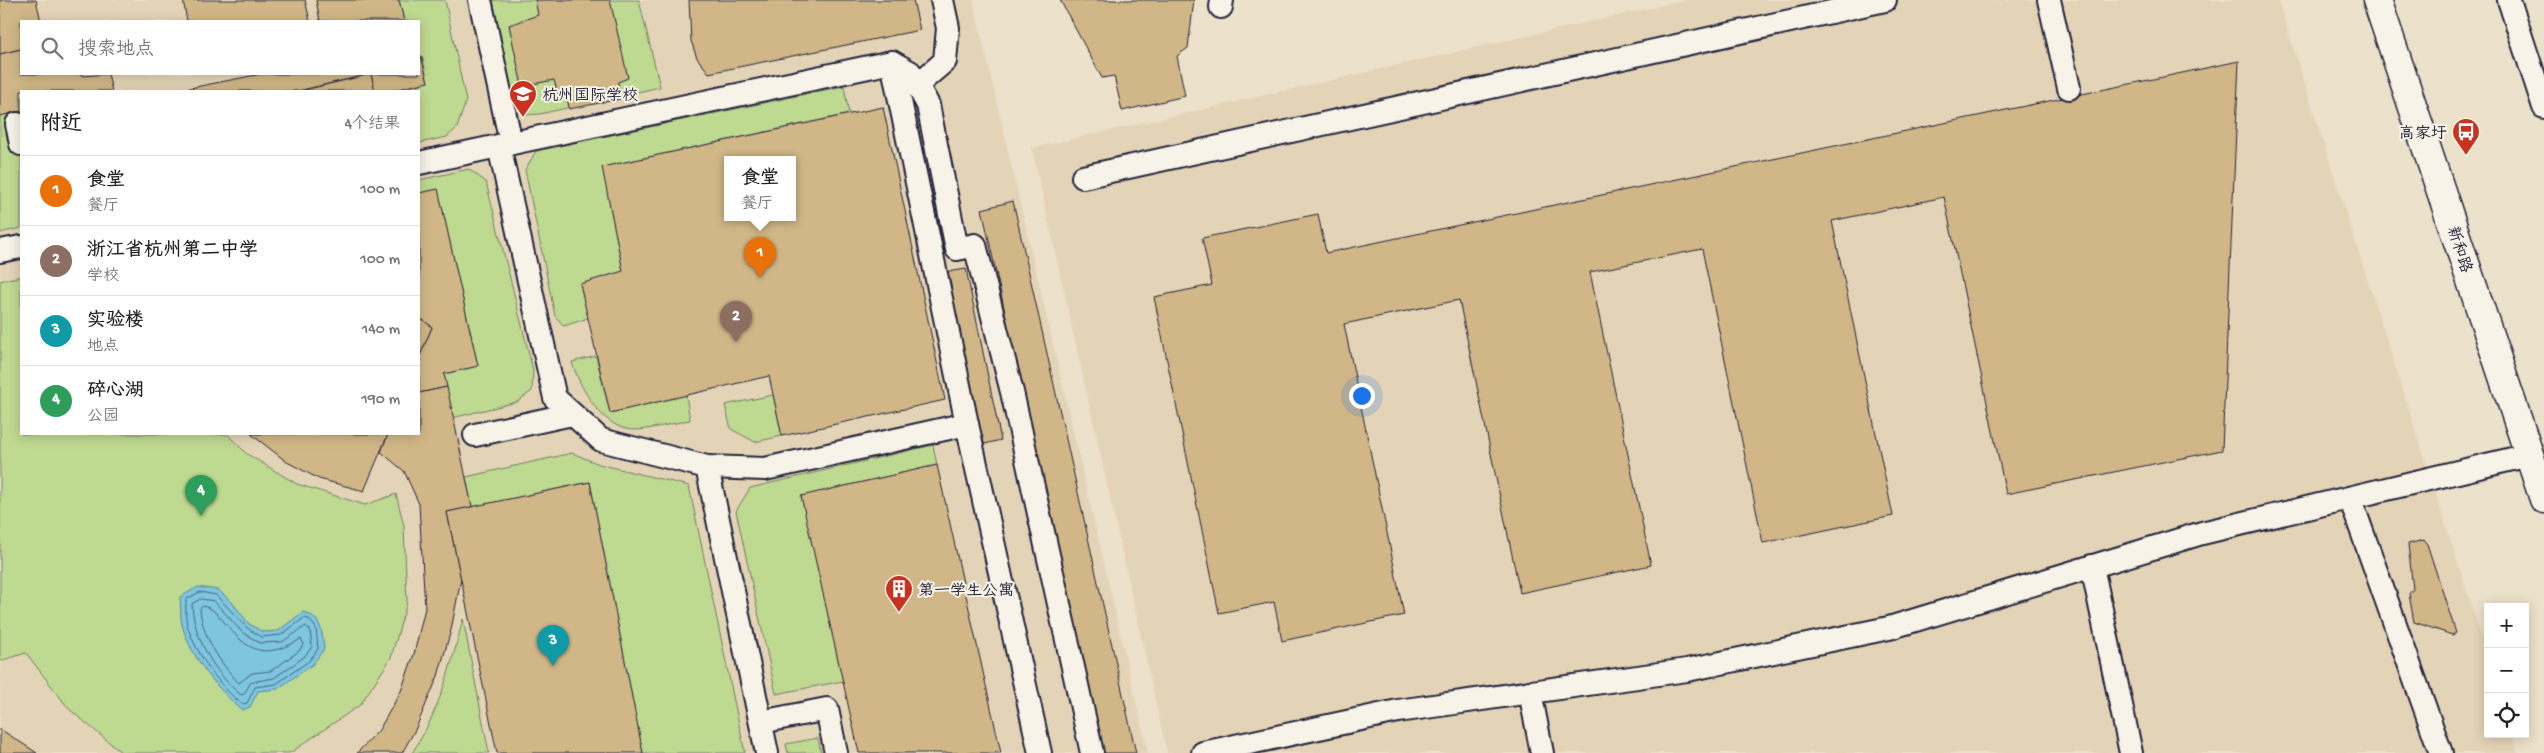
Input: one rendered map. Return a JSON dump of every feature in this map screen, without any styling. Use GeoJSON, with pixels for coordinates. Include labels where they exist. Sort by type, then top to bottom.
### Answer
{"type":"FeatureCollection","features":[{"type":"Feature","properties":{"kind":"street","name":"新和路"},"geometry":{"type":"LineString","coordinates":[[2377,0],[2544,499]]}},
{"type":"Feature","properties":{"kind":"lane"},"geometry":{"type":"LineString","coordinates":[[480,0],[505,144],[555,398],[601,440],[707,467],[766,469],[967,424]]}},
{"type":"Feature","properties":{"kind":"lane"},"geometry":{"type":"LineString","coordinates":[[917,85],[945,61],[948,28],[942,0]]}},
{"type":"Feature","properties":{"kind":"lane"},"geometry":{"type":"LineString","coordinates":[[1083,177],[1886,0]]}},
{"type":"Feature","properties":{"kind":"lane"},"geometry":{"type":"LineString","coordinates":[[2049,0],[2069,88]]}},
{"type":"Feature","properties":{"kind":"lane"},"geometry":{"type":"LineString","coordinates":[[2509,0],[2544,107]]}},
{"type":"Feature","properties":{"kind":"lane"},"geometry":{"type":"LineString","coordinates":[[892,62],[967,424],[1040,753]]}},
{"type":"Feature","properties":{"kind":"lane"},"geometry":{"type":"LineString","coordinates":[[420,163],[892,62],[910,72],[928,106],[957,250],[975,245],[1012,392],[1092,753]]}},
{"type":"Feature","properties":{"kind":"lane"},"geometry":{"type":"LineString","coordinates":[[0,251],[20,247]]}},
{"type":"Feature","properties":{"kind":"lane"},"geometry":{"type":"LineString","coordinates":[[475,435],[572,414]]}},
{"type":"Feature","properties":{"kind":"lane"},"geometry":{"type":"LineString","coordinates":[[1203,753],[1398,710],[1687,670],[1889,628],[2202,533],[2529,455]]}},
{"type":"Feature","properties":{"kind":"lane"},"geometry":{"type":"LineString","coordinates":[[707,467],[767,753]]}},
{"type":"Feature","properties":{"kind":"lane"},"geometry":{"type":"LineString","coordinates":[[2350,498],[2441,753]]}},
{"type":"Feature","properties":{"kind":"lane"},"geometry":{"type":"LineString","coordinates":[[2092,566],[2131,753]]}},
{"type":"Feature","properties":{"kind":"lane"},"geometry":{"type":"LineString","coordinates":[[1530,692],[1542,753]]}},
{"type":"Feature","properties":{"kind":"lane"},"geometry":{"type":"LineString","coordinates":[[761,722],[827,709],[836,753]]}},
{"type":"Feature","properties":{"kind":"shaded area"},"geometry":{"type":"Polygon","coordinates":[[[0,0],[973,0],[1148,753],[0,753],[0,0]]]}},
{"type":"Feature","properties":{"kind":"shaded area"},"geometry":{"type":"Polygon","coordinates":[[[1686,0],[2278,0],[2484,644],[2484,738],[2513,738],[2518,753],[1167,753],[1032,148],[1686,0]]]}},
{"type":"Feature","properties":{"kind":"green space"},"geometry":{"type":"Polygon","coordinates":[[[399,0],[445,0],[466,101],[457,128],[447,137],[420,143],[420,90],[394,90],[428,82],[422,56],[420,56],[420,20],[404,20],[399,0]]]}},
{"type":"Feature","properties":{"kind":"green space"},"geometry":{"type":"Polygon","coordinates":[[[493,0],[639,0],[660,87],[540,114],[524,115],[511,90],[493,0]]]}},
{"type":"Feature","properties":{"kind":"green space"},"geometry":{"type":"Polygon","coordinates":[[[844,86],[849,114],[603,167],[623,271],[588,318],[564,326],[555,316],[525,170],[536,151],[844,86]]]}},
{"type":"Feature","properties":{"kind":"green space"},"geometry":{"type":"Polygon","coordinates":[[[20,111],[20,228],[0,233],[0,115],[20,111]]]}},
{"type":"Feature","properties":{"kind":"green space"},"geometry":{"type":"Polygon","coordinates":[[[469,169],[486,182],[533,370],[532,391],[517,402],[452,418],[444,374],[478,366],[438,190],[420,193],[420,180],[469,169]]]}},
{"type":"Feature","properties":{"kind":"green space"},"geometry":{"type":"Polygon","coordinates":[[[20,276],[20,435],[228,435],[247,454],[297,484],[365,505],[396,494],[404,526],[407,602],[391,658],[360,705],[290,753],[122,753],[69,709],[26,653],[0,661],[0,281],[20,276]]]}},
{"type":"Feature","properties":{"kind":"green space"},"geometry":{"type":"Polygon","coordinates":[[[596,356],[610,413],[686,395],[690,420],[637,430],[625,429],[614,424],[595,407],[587,396],[572,362],[596,356]]]}},
{"type":"Feature","properties":{"kind":"green space"},"geometry":{"type":"Polygon","coordinates":[[[773,395],[782,436],[755,442],[731,429],[725,405],[773,395]]]}},
{"type":"Feature","properties":{"kind":"green space"},"geometry":{"type":"Polygon","coordinates":[[[933,445],[937,465],[802,496],[843,681],[776,694],[736,511],[750,488],[933,445]]]}},
{"type":"Feature","properties":{"kind":"green space"},"geometry":{"type":"Polygon","coordinates":[[[572,453],[599,464],[689,486],[745,753],[643,753],[590,482],[472,507],[466,477],[572,453]]]}},
{"type":"Feature","properties":{"kind":"green space"},"geometry":{"type":"Polygon","coordinates":[[[463,619],[489,753],[412,753],[437,705],[449,671],[463,619]]]}},
{"type":"Feature","properties":{"kind":"green space"},"geometry":{"type":"Polygon","coordinates":[[[818,738],[821,753],[788,753],[786,744],[818,738]]]}},
{"type":"Feature","properties":{"kind":"water"},"geometry":{"type":"Polygon","coordinates":[[[198,587],[218,590],[232,602],[249,624],[263,632],[278,631],[303,612],[309,614],[320,626],[324,649],[312,665],[277,689],[258,691],[250,707],[242,710],[215,683],[199,662],[183,628],[180,597],[198,587]]]}},
{"type":"Feature","properties":{"kind":"building"},"geometry":{"type":"Polygon","coordinates":[[[0,0],[36,0],[41,20],[20,20],[20,49],[0,54],[0,0]]]}},
{"type":"Feature","properties":{"kind":"building"},"geometry":{"type":"Polygon","coordinates":[[[183,0],[305,0],[310,20],[187,20],[183,0]]]}},
{"type":"Feature","properties":{"kind":"building"},"geometry":{"type":"Polygon","coordinates":[[[316,0],[399,0],[404,20],[320,20],[316,0]]]}},
{"type":"Feature","properties":{"kind":"building"},"geometry":{"type":"Polygon","coordinates":[[[535,0],[610,0],[628,78],[618,82],[620,99],[569,109],[567,95],[559,99],[554,80],[522,86],[509,25],[538,15],[535,0]]]}},
{"type":"Feature","properties":{"kind":"building"},"geometry":{"type":"Polygon","coordinates":[[[689,0],[913,0],[920,30],[709,73],[697,58],[691,41],[689,0]]]}},
{"type":"Feature","properties":{"kind":"building"},"geometry":{"type":"Polygon","coordinates":[[[1060,0],[1194,0],[1188,48],[1177,56],[1185,96],[1122,111],[1114,76],[1102,78],[1060,0]]]}},
{"type":"Feature","properties":{"kind":"building"},"geometry":{"type":"Polygon","coordinates":[[[20,49],[20,75],[108,75],[112,90],[20,90],[20,111],[0,116],[0,54],[20,49]]]}},
{"type":"Feature","properties":{"kind":"building"},"geometry":{"type":"Polygon","coordinates":[[[421,56],[428,82],[394,90],[374,90],[371,75],[420,75],[421,56]]]}},
{"type":"Feature","properties":{"kind":"building"},"geometry":{"type":"Polygon","coordinates":[[[2239,61],[2222,450],[2006,494],[1944,197],[1832,221],[1893,516],[1763,543],[1702,249],[1590,272],[1651,565],[1520,593],[1459,300],[1344,324],[1404,615],[1282,641],[1274,602],[1219,613],[1154,297],[1212,285],[1202,238],[1318,214],[1326,253],[2239,61]]]}},
{"type":"Feature","properties":{"kind":"building"},"geometry":{"type":"Polygon","coordinates":[[[256,75],[367,75],[302,90],[180,90],[256,75]]]}},
{"type":"Feature","properties":{"kind":"building"},"geometry":{"type":"Polygon","coordinates":[[[371,75],[375,90],[304,90],[371,75]]]}},
{"type":"Feature","properties":{"kind":"building"},"geometry":{"type":"Polygon","coordinates":[[[883,107],[945,400],[782,436],[769,376],[610,413],[580,284],[623,271],[602,167],[883,107]]]}},
{"type":"Feature","properties":{"kind":"building"},"geometry":{"type":"Polygon","coordinates":[[[438,189],[478,366],[444,374],[447,387],[420,393],[420,356],[432,327],[420,318],[420,193],[438,189]]]}},
{"type":"Feature","properties":{"kind":"building"},"geometry":{"type":"Polygon","coordinates":[[[1013,201],[1136,753],[1103,753],[982,209],[1013,201]]]}},
{"type":"Feature","properties":{"kind":"building"},"geometry":{"type":"Polygon","coordinates":[[[966,269],[1001,440],[981,445],[947,272],[966,269]]]}},
{"type":"Feature","properties":{"kind":"building"},"geometry":{"type":"Polygon","coordinates":[[[420,318],[432,327],[420,356],[420,318]]]}},
{"type":"Feature","properties":{"kind":"building"},"geometry":{"type":"Polygon","coordinates":[[[447,387],[472,507],[447,512],[461,579],[451,630],[438,676],[415,730],[402,753],[357,753],[379,730],[401,691],[414,654],[425,608],[419,504],[404,471],[381,452],[388,435],[420,435],[420,393],[447,387]]]}},
{"type":"Feature","properties":{"kind":"building"},"geometry":{"type":"Polygon","coordinates":[[[252,435],[388,435],[364,491],[319,479],[287,462],[252,435]]]}},
{"type":"Feature","properties":{"kind":"building","name":"第一学生公寓"},"geometry":{"type":"Polygon","coordinates":[[[937,465],[1001,753],[859,753],[801,496],[937,465]]]}},
{"type":"Feature","properties":{"kind":"building"},"geometry":{"type":"Polygon","coordinates":[[[590,482],[643,753],[497,753],[447,512],[590,482]]]}},
{"type":"Feature","properties":{"kind":"building"},"geometry":{"type":"Polygon","coordinates":[[[2424,540],[2427,544],[2456,633],[2452,635],[2414,622],[2409,594],[2413,589],[2408,544],[2424,540]]]}},
{"type":"Feature","properties":{"kind":"building"},"geometry":{"type":"Polygon","coordinates":[[[0,729],[37,753],[0,753],[0,729]]]}},
{"type":"Feature","properties":{"kind":"place","name":"杭州国际学校"},"geometry":{"type":"Point","coordinates":[523,118]}},
{"type":"Feature","properties":{"kind":"place","name":"高家圩"},"geometry":{"type":"Point","coordinates":[2466,156]}},
{"type":"Feature","properties":{"kind":"place","name":"食堂"},"geometry":{"type":"Point","coordinates":[760,278]}},
{"type":"Feature","properties":{"kind":"place","name":"浙江省杭州第二中学"},"geometry":{"type":"Point","coordinates":[736,342]}},
{"type":"Feature","properties":{"kind":"place","name":"碎心湖"},"geometry":{"type":"Point","coordinates":[201,516]}},
{"type":"Feature","properties":{"kind":"place","name":"第一学生公寓"},"geometry":{"type":"Point","coordinates":[899,613]}},
{"type":"Feature","properties":{"kind":"place","name":"实验楼"},"geometry":{"type":"Point","coordinates":[553,666]}}]}
